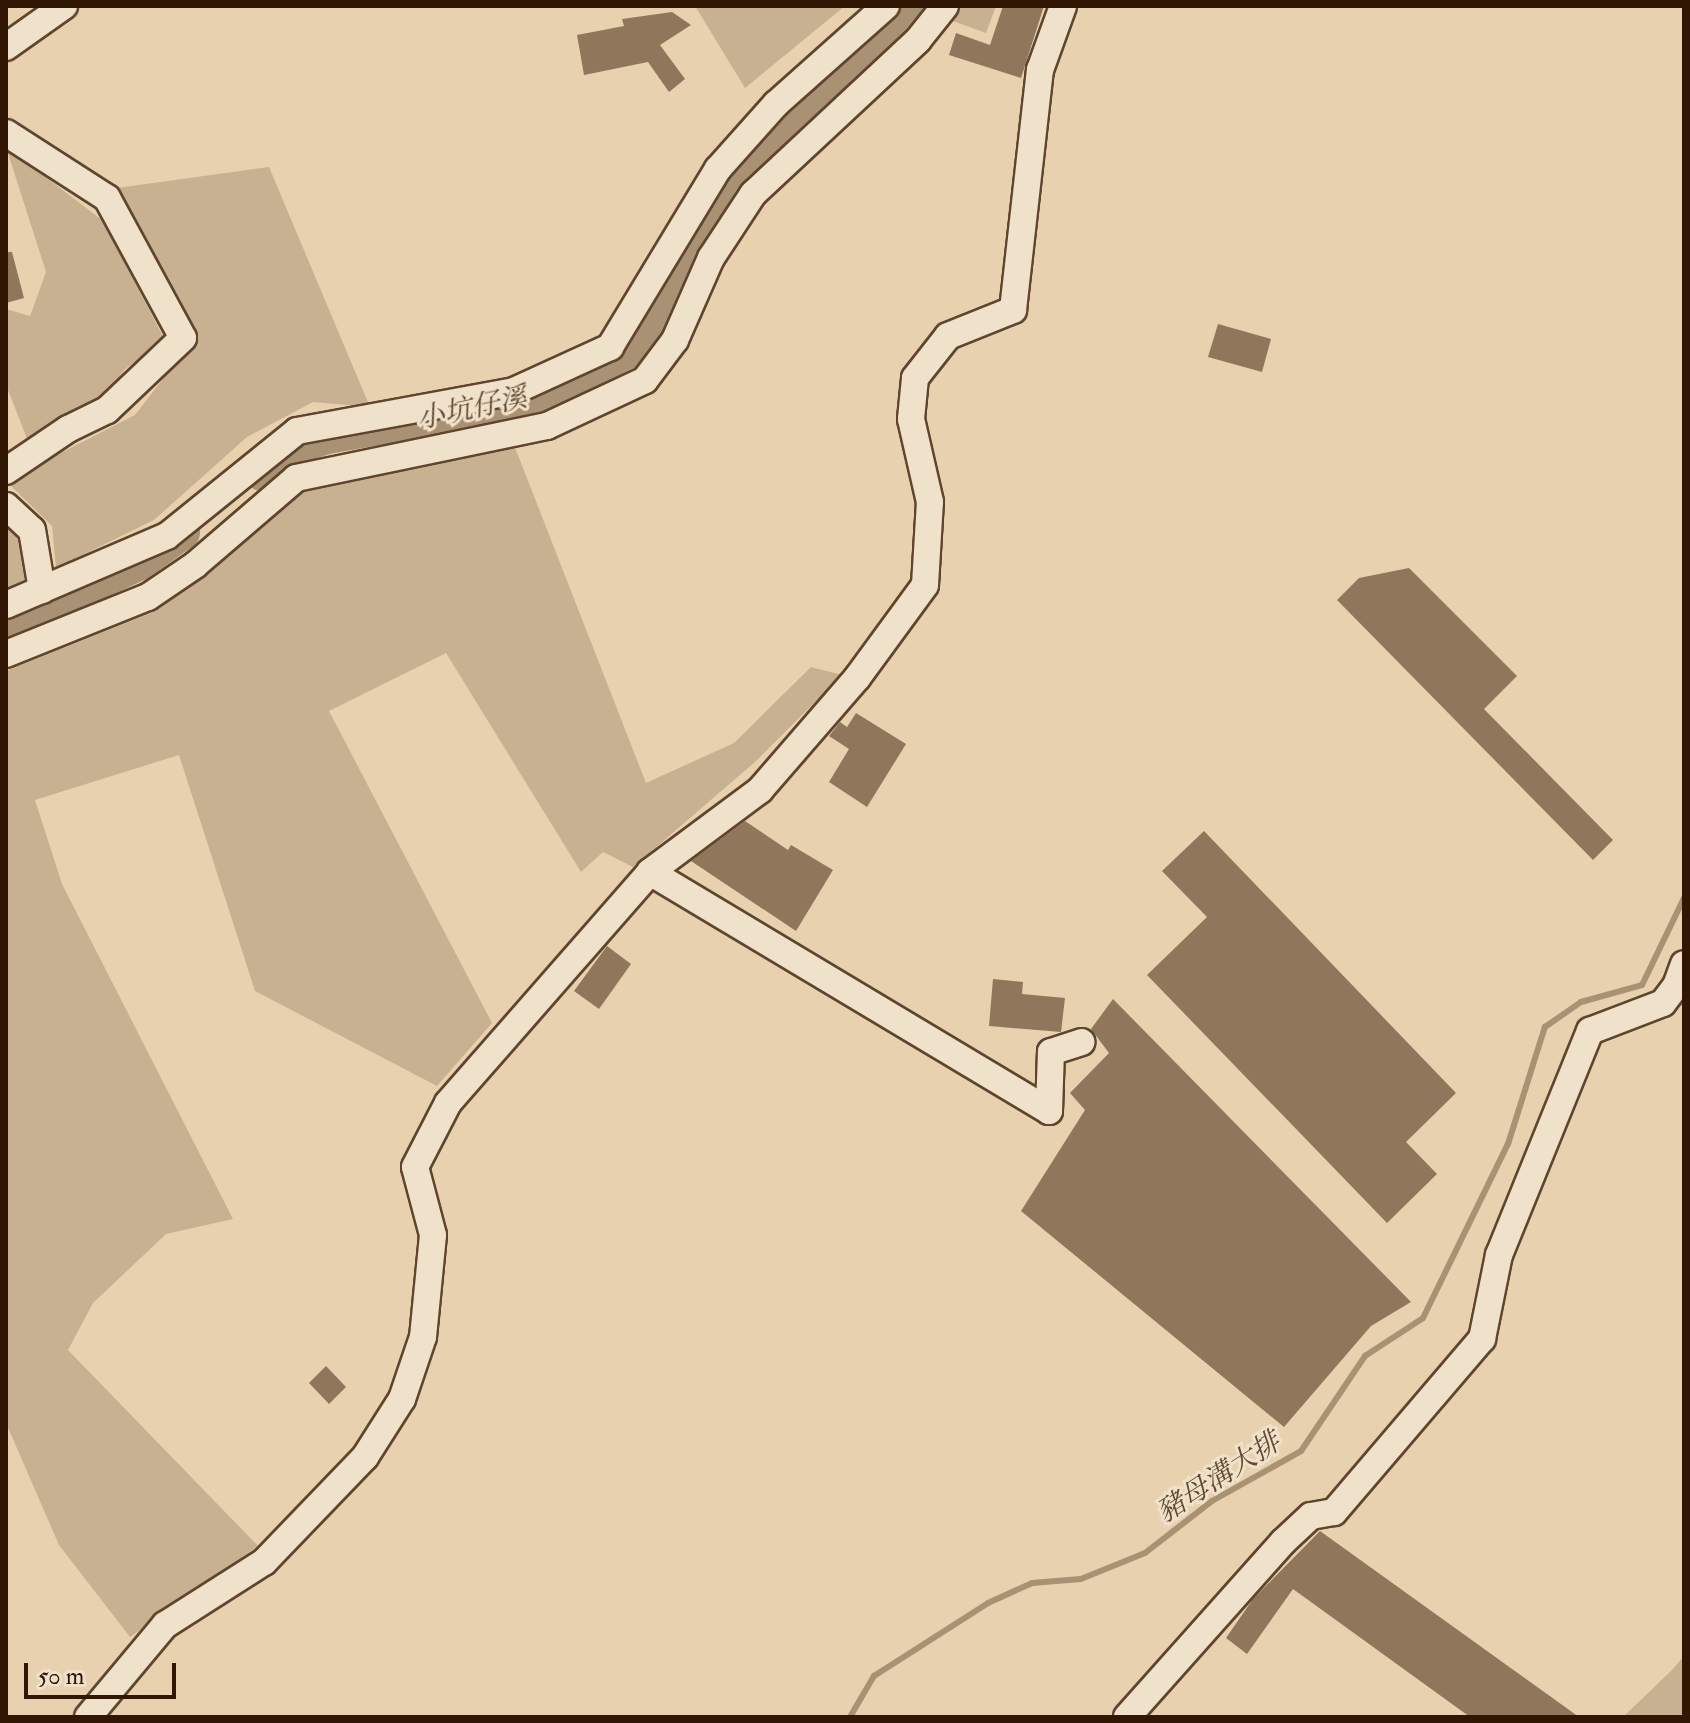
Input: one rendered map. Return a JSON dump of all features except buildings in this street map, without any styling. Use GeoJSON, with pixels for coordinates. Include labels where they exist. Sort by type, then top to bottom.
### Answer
{"type":"FeatureCollection","features":[{"type":"Feature","properties":{"kind":"street"},"geometry":{"type":"LineString","coordinates":[[6,47],[64,6]]}},
{"type":"Feature","properties":{"kind":"street"},"geometry":{"type":"LineString","coordinates":[[6,605],[167,536],[241,481],[297,431],[514,391],[610,347],[656,279],[718,169],[776,104],[886,6]]}},
{"type":"Feature","properties":{"kind":"street"},"geometry":{"type":"LineString","coordinates":[[6,654],[148,597],[195,565],[296,478],[547,426],[645,380],[675,340],[711,258],[753,194],[918,40],[945,6]]}},
{"type":"Feature","properties":{"kind":"street"},"geometry":{"type":"LineString","coordinates":[[88,1717],[165,1625],[264,1562],[365,1457],[402,1399],[423,1337],[433,1235],[415,1167],[448,1103],[650,872],[760,790],[857,678],[925,585],[930,502],[911,419],[915,378],[948,336],[1013,310],[1040,70],[1063,6]]}},
{"type":"Feature","properties":{"kind":"street"},"geometry":{"type":"LineString","coordinates":[[6,133],[107,198],[183,338],[107,410],[68,429],[6,471]]}},
{"type":"Feature","properties":{"kind":"street"},"geometry":{"type":"LineString","coordinates":[[6,506],[32,530],[42,590]]}},
{"type":"Feature","properties":{"kind":"street"},"geometry":{"type":"LineString","coordinates":[[650,872],[1049,1111],[1051,1052],[1081,1042]]}},
{"type":"Feature","properties":{"kind":"street"},"geometry":{"type":"LineString","coordinates":[[1127,1717],[1283,1542],[1311,1516],[1334,1512],[1482,1339],[1499,1255],[1590,1031],[1663,1003],[1676,986],[1684,964]]}},
{"type":"Feature","properties":{"kind":"shaded area"},"geometry":{"type":"Polygon","coordinates":[[[695,6],[845,6],[745,88],[695,6]]]}},
{"type":"Feature","properties":{"kind":"shaded area"},"geometry":{"type":"Polygon","coordinates":[[[961,6],[996,6],[986,33],[950,20],[961,6]]]}},
{"type":"Feature","properties":{"kind":"shaded area"},"geometry":{"type":"Polygon","coordinates":[[[6,147],[102,220],[165,340],[125,369],[99,404],[67,414],[28,441],[6,385],[6,309],[30,316],[46,272],[6,147]]]}},
{"type":"Feature","properties":{"kind":"shaded area"},"geometry":{"type":"Polygon","coordinates":[[[269,167],[370,407],[313,402],[247,437],[154,520],[56,568],[52,526],[6,481],[135,415],[197,335],[117,188],[269,167]]]}},
{"type":"Feature","properties":{"kind":"shaded area"},"geometry":{"type":"Polygon","coordinates":[[[514,445],[646,783],[734,743],[811,667],[842,675],[755,762],[633,867],[603,852],[581,872],[446,653],[329,711],[492,1023],[437,1086],[255,991],[179,755],[35,800],[62,884],[233,1219],[166,1234],[93,1303],[68,1350],[258,1546],[130,1637],[59,1545],[6,1423],[6,671],[153,612],[309,488],[514,445]]]}},
{"type":"Feature","properties":{"kind":"shaded area"},"geometry":{"type":"Polygon","coordinates":[[[6,528],[23,543],[25,586],[6,595],[6,528]]]}},
{"type":"Feature","properties":{"kind":"shaded area"},"geometry":{"type":"Polygon","coordinates":[[[1684,1656],[1684,1717],[1623,1717],[1672,1670],[1684,1656]]]}},
{"type":"Feature","properties":{"kind":"waterway","name":"小坑仔溪"},"geometry":{"type":"LineString","coordinates":[[262,473],[290,448],[327,436],[528,401],[627,351],[662,309],[721,190],[781,122],[909,6]]}},
{"type":"Feature","properties":{"kind":"waterway","name":"小坑仔溪"},"geometry":{"type":"LineString","coordinates":[[6,624],[138,563],[182,532]]}},
{"type":"Feature","properties":{"kind":"waterway","name":"豬母溝大排"},"geometry":{"type":"LineString","coordinates":[[850,1717],[874,1676],[988,1603],[1032,1583],[1081,1579],[1145,1553],[1212,1501],[1301,1451],[1365,1356],[1423,1318],[1508,1144],[1545,1027],[1581,1002],[1642,985],[1684,898]]}}]}
